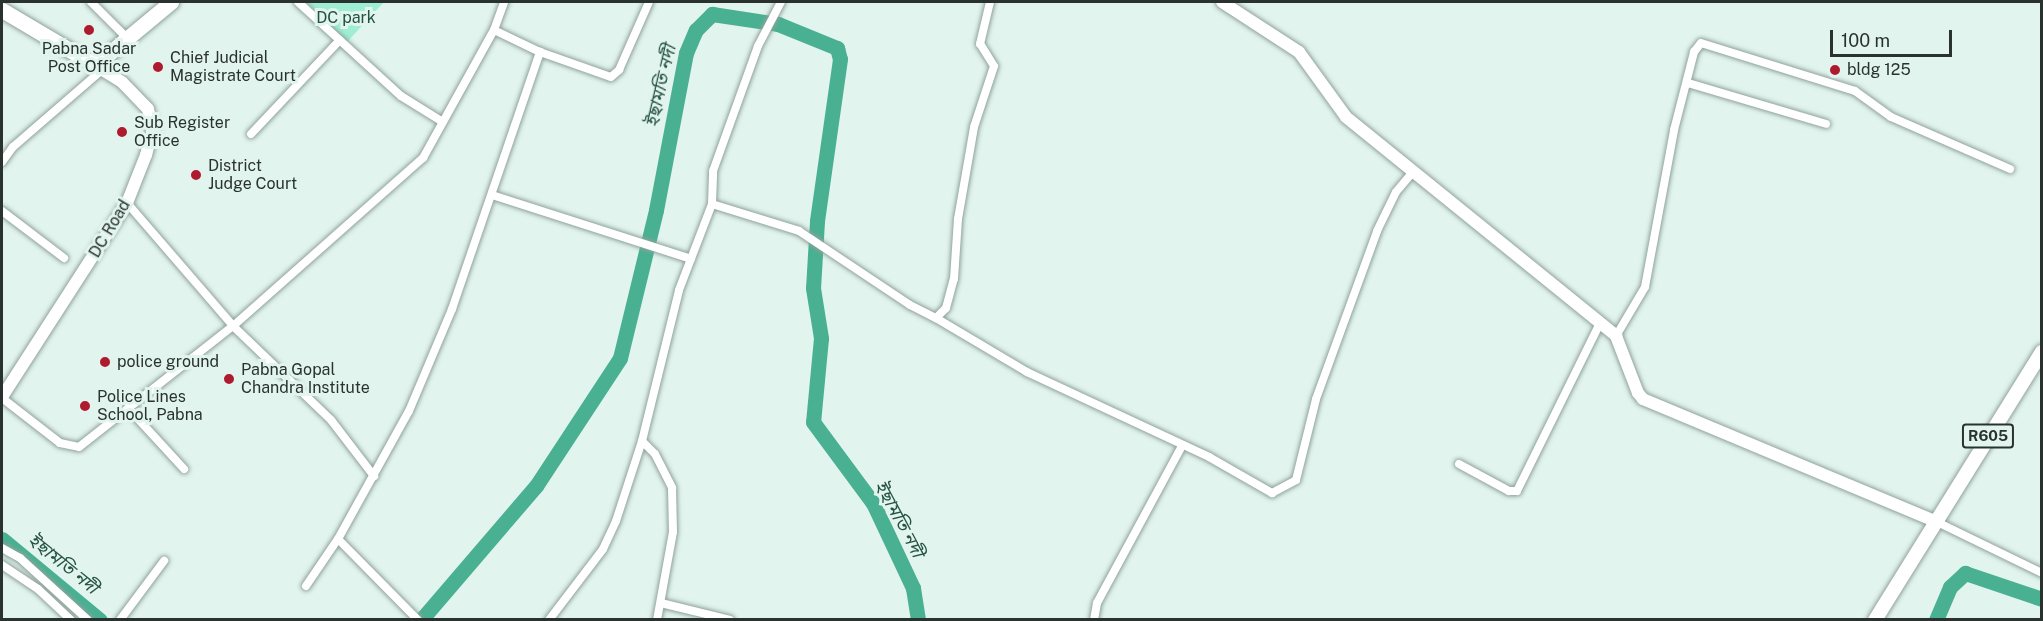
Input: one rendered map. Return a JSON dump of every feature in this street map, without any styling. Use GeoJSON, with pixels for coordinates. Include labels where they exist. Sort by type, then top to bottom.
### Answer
{"type":"FeatureCollection","features":[{"type":"Feature","properties":{"kind":"highway"},"geometry":{"type":"LineString","coordinates":[[2,9],[98,68],[127,38],[171,2]]}},
{"type":"Feature","properties":{"kind":"main road","name":"R605"},"geometry":{"type":"LineString","coordinates":[[1875,620],[2042,352]]}},
{"type":"Feature","properties":{"kind":"street"},"geometry":{"type":"LineString","coordinates":[[91,2],[127,38]]}},
{"type":"Feature","properties":{"kind":"street"},"geometry":{"type":"LineString","coordinates":[[297,2],[401,96],[442,122]]}},
{"type":"Feature","properties":{"kind":"street"},"geometry":{"type":"LineString","coordinates":[[3,400],[70,448],[79,447],[233,326],[398,184],[423,158],[494,30],[504,2]]}},
{"type":"Feature","properties":{"kind":"street"},"geometry":{"type":"LineString","coordinates":[[494,30],[540,52],[611,78],[618,70],[648,2]]}},
{"type":"Feature","properties":{"kind":"street"},"geometry":{"type":"LineString","coordinates":[[549,620],[603,549],[642,441],[667,334],[691,259],[712,204],[713,171],[758,46],[781,2]]}},
{"type":"Feature","properties":{"kind":"street"},"geometry":{"type":"LineString","coordinates":[[936,318],[946,308],[954,279],[958,219],[974,127],[994,66],[980,44],[990,2]]}},
{"type":"Feature","properties":{"kind":"street"},"geometry":{"type":"LineString","coordinates":[[1222,2],[1299,52],[1346,117],[1616,336],[1638,393],[1644,399],[1935,521],[2042,573]]}},
{"type":"Feature","properties":{"kind":"street"},"geometry":{"type":"LineString","coordinates":[[251,134],[340,40]]}},
{"type":"Feature","properties":{"kind":"street"},"geometry":{"type":"LineString","coordinates":[[1616,336],[1645,287],[1674,130],[1696,46],[1706,43],[1855,91],[1891,117],[2010,169]]}},
{"type":"Feature","properties":{"kind":"street"},"geometry":{"type":"LineString","coordinates":[[306,586],[338,539],[409,411],[492,195],[540,52]]}},
{"type":"Feature","properties":{"kind":"street"},"geometry":{"type":"LineString","coordinates":[[2,162],[13,147],[98,68]]}},
{"type":"Feature","properties":{"kind":"street","name":"DC Road"},"geometry":{"type":"LineString","coordinates":[[3,400],[127,203],[146,155],[151,116],[122,82],[98,68]]}},
{"type":"Feature","properties":{"kind":"street"},"geometry":{"type":"LineString","coordinates":[[1688,83],[1826,124]]}},
{"type":"Feature","properties":{"kind":"street"},"geometry":{"type":"LineString","coordinates":[[712,204],[799,231],[910,305],[1027,372],[1209,457],[1264,492],[1272,493],[1293,484],[1316,399],[1377,231],[1396,192],[1413,172]]}},
{"type":"Feature","properties":{"kind":"street"},"geometry":{"type":"LineString","coordinates":[[492,195],[691,259]]}},
{"type":"Feature","properties":{"kind":"street"},"geometry":{"type":"LineString","coordinates":[[127,203],[233,326],[332,420],[374,476]]}},
{"type":"Feature","properties":{"kind":"street"},"geometry":{"type":"LineString","coordinates":[[2,210],[64,258]]}},
{"type":"Feature","properties":{"kind":"street"},"geometry":{"type":"LineString","coordinates":[[1459,464],[1509,491],[1519,488],[1600,324]]}},
{"type":"Feature","properties":{"kind":"street"},"geometry":{"type":"LineString","coordinates":[[128,408],[184,469]]}},
{"type":"Feature","properties":{"kind":"street"},"geometry":{"type":"LineString","coordinates":[[642,441],[654,454],[672,488],[674,532],[657,620]]}},
{"type":"Feature","properties":{"kind":"street"},"geometry":{"type":"LineString","coordinates":[[1094,620],[1097,603],[1182,446]]}},
{"type":"Feature","properties":{"kind":"street"},"geometry":{"type":"LineString","coordinates":[[338,539],[418,620]]}},
{"type":"Feature","properties":{"kind":"street"},"geometry":{"type":"LineString","coordinates":[[2,548],[20,558],[88,620]]}},
{"type":"Feature","properties":{"kind":"street"},"geometry":{"type":"LineString","coordinates":[[120,619],[164,561]]}},
{"type":"Feature","properties":{"kind":"street"},"geometry":{"type":"LineString","coordinates":[[2,565],[38,589],[71,620]]}},
{"type":"Feature","properties":{"kind":"street"},"geometry":{"type":"LineString","coordinates":[[661,603],[730,620]]}},
{"type":"Feature","properties":{"kind":"green space","name":"DC park"},"geometry":{"type":"Polygon","coordinates":[[[306,2],[384,2],[347,42],[306,2]]]}},
{"type":"Feature","properties":{"kind":"waterway","name":"ইছামতি নদী"},"geometry":{"type":"LineString","coordinates":[[421,620],[536,486],[620,358],[656,210],[686,53],[696,30],[712,14],[778,24],[837,48],[840,59],[817,221],[813,288],[821,338],[813,422],[873,503],[913,588],[918,620]]}},
{"type":"Feature","properties":{"kind":"waterway","name":"ইছামতি নদী"},"geometry":{"type":"LineString","coordinates":[[2,539],[100,620]]}},
{"type":"Feature","properties":{"kind":"waterway","name":"ইছামতি নদী"},"geometry":{"type":"LineString","coordinates":[[1936,620],[1950,587],[1965,573],[2042,599]]}},
{"type":"Feature","properties":{"kind":"place","name":"Pabna Sadar Post Office"},"geometry":{"type":"Point","coordinates":[89,30]}},
{"type":"Feature","properties":{"kind":"place","name":"Chief Judicial Magistrate Court"},"geometry":{"type":"Point","coordinates":[158,67]}},
{"type":"Feature","properties":{"kind":"place","name":"bldg 125"},"geometry":{"type":"Point","coordinates":[1835,70]}},
{"type":"Feature","properties":{"kind":"place","name":"Sub Register Office"},"geometry":{"type":"Point","coordinates":[122,132]}},
{"type":"Feature","properties":{"kind":"place","name":"District Judge Court"},"geometry":{"type":"Point","coordinates":[196,175]}},
{"type":"Feature","properties":{"kind":"place","name":"police ground"},"geometry":{"type":"Point","coordinates":[105,362]}},
{"type":"Feature","properties":{"kind":"place","name":"Pabna Gopal Chandra Institute"},"geometry":{"type":"Point","coordinates":[229,379]}},
{"type":"Feature","properties":{"kind":"place","name":"Police Lines School, Pabna"},"geometry":{"type":"Point","coordinates":[85,406]}}]}
